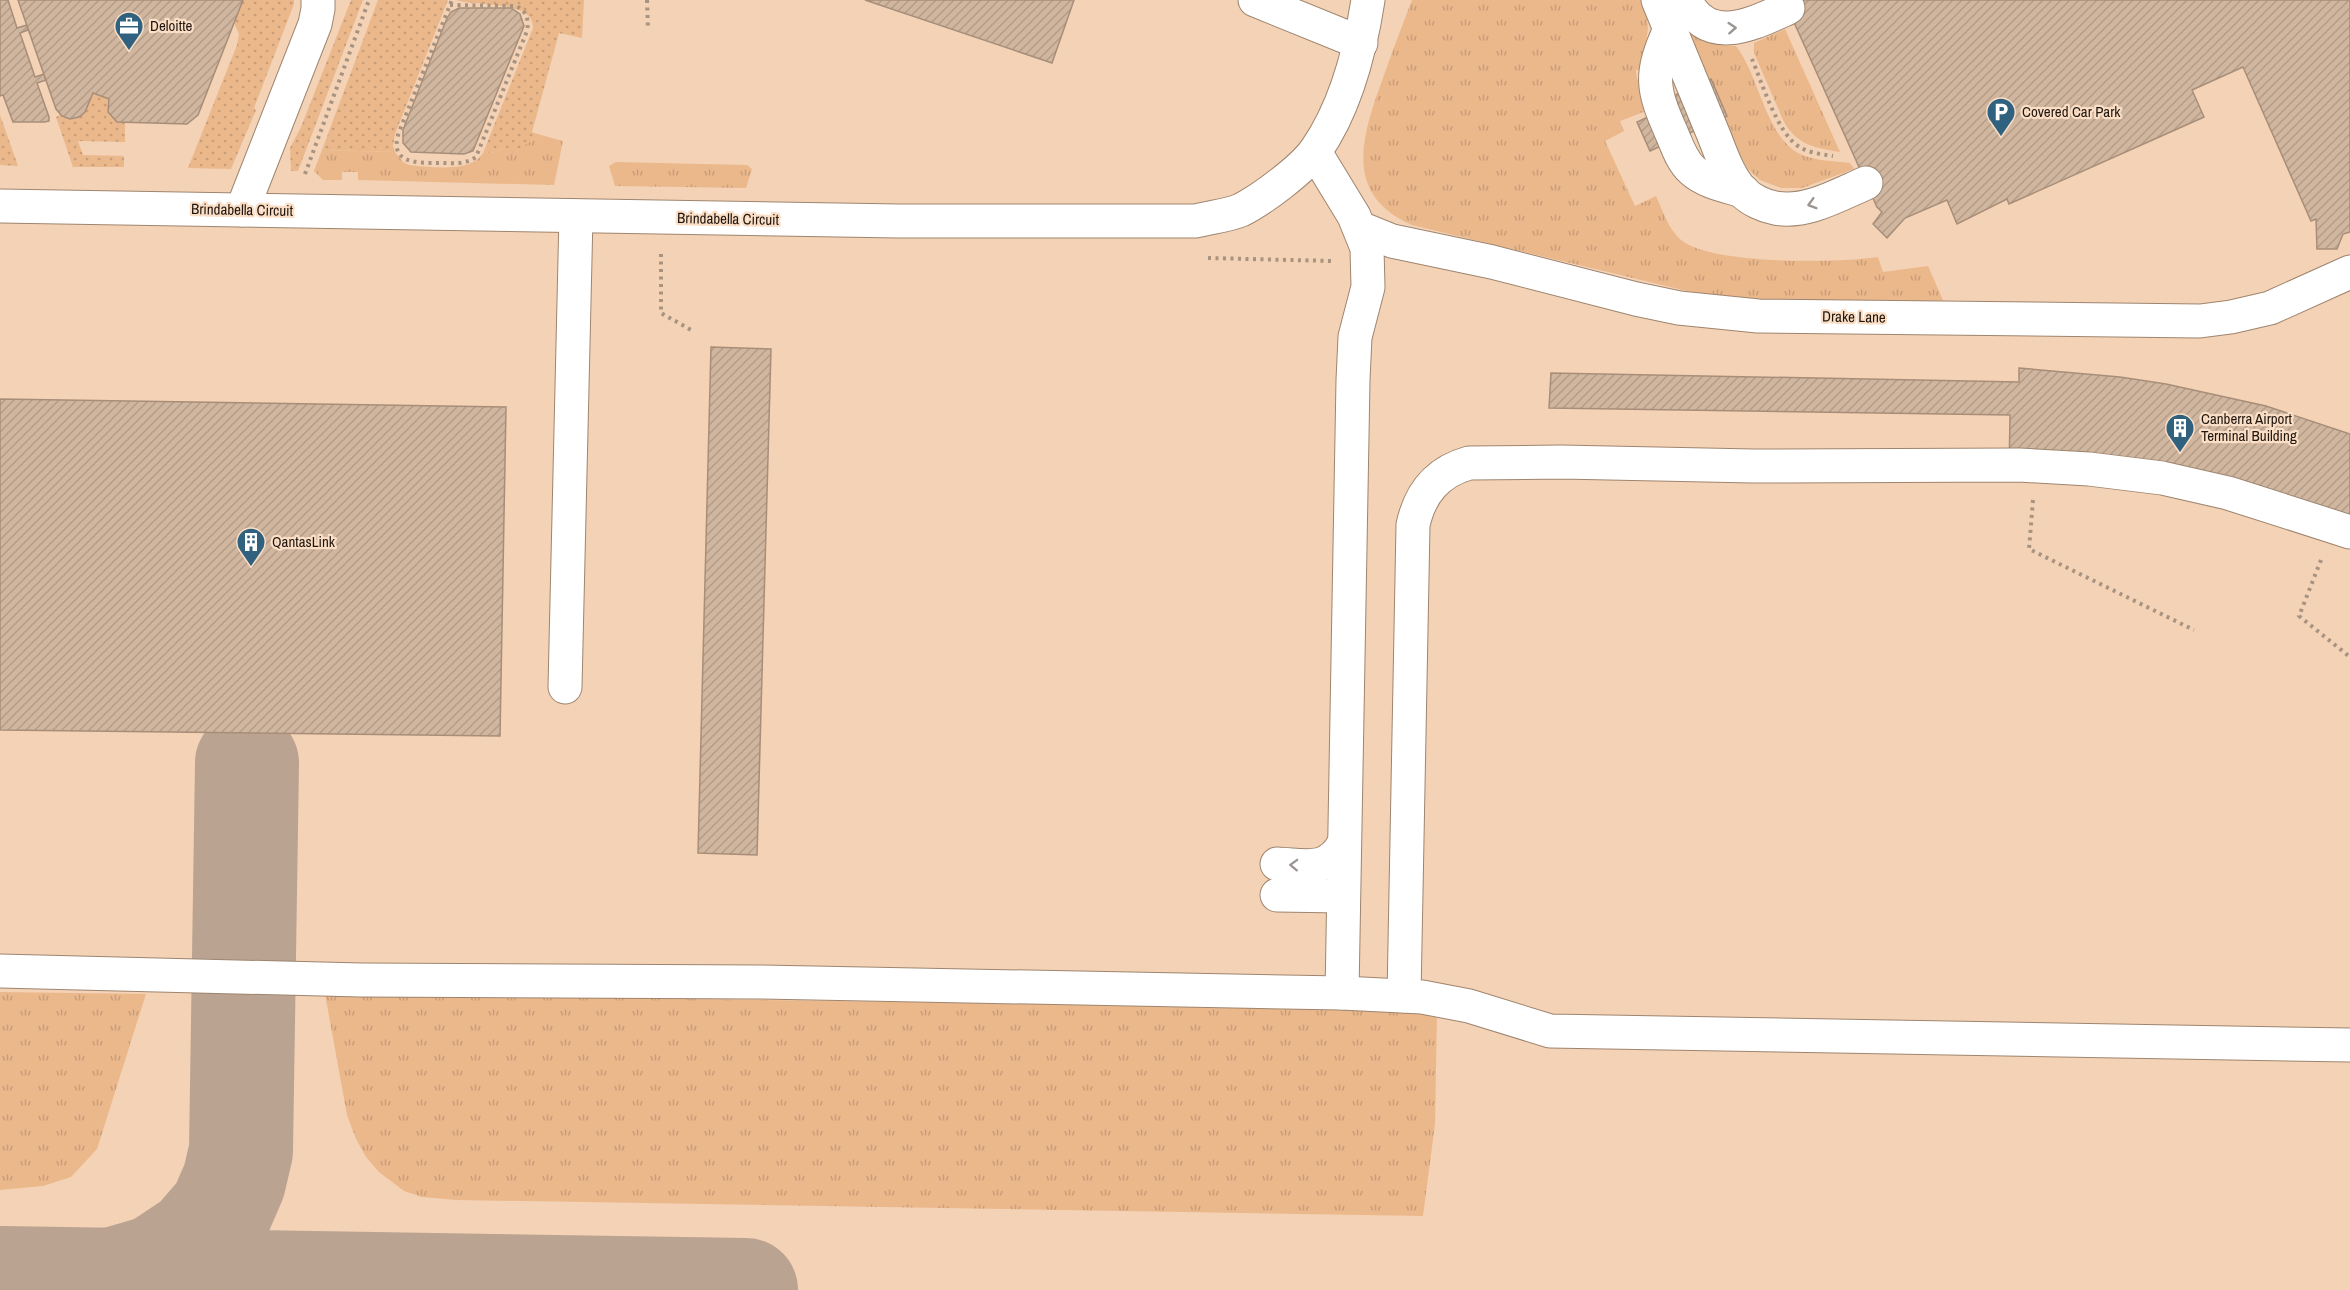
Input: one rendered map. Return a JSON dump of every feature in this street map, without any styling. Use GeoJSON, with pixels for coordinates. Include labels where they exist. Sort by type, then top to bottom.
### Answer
{"type":"FeatureCollection","features":[{"type":"Feature","properties":{"kind":"street"},"geometry":{"type":"LineString","coordinates":[[242,210],[315,24],[318,0]]}},
{"type":"Feature","properties":{"kind":"street"},"geometry":{"type":"LineString","coordinates":[[1256,0],[1361,43]]}},
{"type":"Feature","properties":{"kind":"street","name":"Brindabella Circuit"},"geometry":{"type":"LineString","coordinates":[[0,206],[899,221],[1196,221],[1240,210],[1278,186],[1315,152],[1337,111],[1361,43],[1368,0]]}},
{"type":"Feature","properties":{"kind":"street","name":"Brindabella Circuit"},"geometry":{"type":"LineString","coordinates":[[1361,43],[1387,0]]}},
{"type":"Feature","properties":{"kind":"street"},"geometry":{"type":"LineString","coordinates":[[1685,0],[1698,17],[1722,28],[1743,27],[1788,8]]}},
{"type":"Feature","properties":{"kind":"street"},"geometry":{"type":"LineString","coordinates":[[1664,14],[1721,153],[1736,182],[1753,200],[1771,207],[1796,208],[1816,204],[1866,183]]}},
{"type":"Feature","properties":{"kind":"street"},"geometry":{"type":"LineString","coordinates":[[1315,152],[1360,228],[1367,248],[1369,274],[1368,287],[1355,337],[1353,362],[1342,993]]}},
{"type":"Feature","properties":{"kind":"street"},"geometry":{"type":"LineString","coordinates":[[566,687],[576,216]]}},
{"type":"Feature","properties":{"kind":"street","name":"Drake Lane"},"geometry":{"type":"LineString","coordinates":[[1360,228],[1392,241],[1492,262],[1647,301],[1679,308],[1758,316],[2200,321],[2270,308],[2350,272]]}},
{"type":"Feature","properties":{"kind":"street"},"geometry":{"type":"LineString","coordinates":[[1404,996],[1413,525],[1426,490],[1434,480],[1451,469],[1469,463],[1561,462],[1753,466],[2019,465],[2089,469],[2162,478],[2228,493],[2350,532]]}},
{"type":"Feature","properties":{"kind":"street"},"geometry":{"type":"LineString","coordinates":[[1342,896],[1277,880],[1326,864],[1343,845]]}},
{"type":"Feature","properties":{"kind":"street"},"geometry":{"type":"LineString","coordinates":[[0,971],[361,980],[758,982],[1342,993],[1422,997],[1469,1006],[1550,1031],[2350,1045]]}},
{"type":"Feature","properties":{"kind":"path"},"geometry":{"type":"LineString","coordinates":[[304,178],[369,0]]}},
{"type":"Feature","properties":{"kind":"path"},"geometry":{"type":"LineString","coordinates":[[647,0],[648,29]]}},
{"type":"Feature","properties":{"kind":"path"},"geometry":{"type":"LineString","coordinates":[[451,2],[516,6],[527,16],[527,31],[476,157],[462,163],[410,161],[400,155],[397,148],[398,135],[451,2]]}},
{"type":"Feature","properties":{"kind":"path"},"geometry":{"type":"LineString","coordinates":[[1749,55],[1771,105],[1789,137],[1805,150],[1837,157]]}},
{"type":"Feature","properties":{"kind":"path"},"geometry":{"type":"LineString","coordinates":[[661,248],[661,313],[693,331]]}},
{"type":"Feature","properties":{"kind":"path"},"geometry":{"type":"LineString","coordinates":[[2033,497],[2029,549],[2194,630]]}},
{"type":"Feature","properties":{"kind":"path"},"geometry":{"type":"LineString","coordinates":[[2322,556],[2299,615],[2350,657]]}},
{"type":"Feature","properties":{"kind":"shaded area"},"geometry":{"type":"Polygon","coordinates":[[[0,0],[2350,0],[2350,1290],[0,1290],[0,0]]]}},
{"type":"Feature","properties":{"kind":"green space"},"geometry":{"type":"Polygon","coordinates":[[[243,0],[294,0],[294,4],[254,108],[256,110],[231,169],[188,168],[237,45],[239,34],[234,23],[243,0]]]}},
{"type":"Feature","properties":{"kind":"green space"},"geometry":{"type":"Polygon","coordinates":[[[351,0],[363,0],[298,171],[291,171],[290,148],[301,127],[351,0]]]}},
{"type":"Feature","properties":{"kind":"green space"},"geometry":{"type":"Polygon","coordinates":[[[378,0],[448,0],[395,134],[393,146],[395,152],[322,150],[378,0]]]}},
{"type":"Feature","properties":{"kind":"green space"},"geometry":{"type":"Polygon","coordinates":[[[456,0],[584,0],[582,38],[559,33],[532,132],[541,135],[510,154],[506,147],[496,152],[483,153],[533,28],[531,19],[515,9],[456,0]]]}},
{"type":"Feature","properties":{"kind":"green space"},"geometry":{"type":"Polygon","coordinates":[[[1412,0],[1645,0],[1648,28],[1642,70],[1636,70],[1637,79],[1642,80],[1646,111],[1620,121],[1624,131],[1605,141],[1635,206],[1656,196],[1676,236],[1696,248],[1719,254],[1746,258],[1806,261],[1878,257],[1883,272],[1928,266],[1945,305],[1786,301],[1691,292],[1412,225],[1390,212],[1375,197],[1367,180],[1363,162],[1364,142],[1375,100],[1412,0]]]}},
{"type":"Feature","properties":{"kind":"green space"},"geometry":{"type":"Polygon","coordinates":[[[1785,29],[1840,152],[1801,141],[1784,122],[1754,53],[1754,43],[1785,29]]]}},
{"type":"Feature","properties":{"kind":"green space"},"geometry":{"type":"Polygon","coordinates":[[[1695,32],[1716,45],[1736,46],[1744,58],[1771,120],[1788,146],[1812,158],[1850,163],[1854,169],[1802,188],[1781,188],[1760,180],[1748,169],[1738,152],[1686,36],[1695,32]]]}},
{"type":"Feature","properties":{"kind":"green space"},"geometry":{"type":"Polygon","coordinates":[[[93,93],[109,99],[108,108],[111,116],[125,123],[125,142],[78,141],[83,155],[124,156],[124,167],[73,167],[56,117],[60,115],[72,119],[77,118],[85,110],[93,93]]]}},
{"type":"Feature","properties":{"kind":"green space"},"geometry":{"type":"Polygon","coordinates":[[[0,115],[18,166],[0,165],[0,115]]]}},
{"type":"Feature","properties":{"kind":"green space"},"geometry":{"type":"Polygon","coordinates":[[[541,135],[563,141],[554,185],[358,180],[358,172],[342,172],[342,180],[323,180],[314,171],[322,150],[395,152],[403,162],[409,165],[450,167],[470,164],[483,153],[496,152],[506,147],[510,153],[541,135]]]}},
{"type":"Feature","properties":{"kind":"green space"},"geometry":{"type":"Polygon","coordinates":[[[616,162],[747,165],[752,169],[746,188],[615,186],[609,166],[616,162]]]}},
{"type":"Feature","properties":{"kind":"green space"},"geometry":{"type":"Polygon","coordinates":[[[0,992],[146,994],[97,1149],[71,1177],[43,1186],[0,1190],[0,992]]]}},
{"type":"Feature","properties":{"kind":"green space"},"geometry":{"type":"Polygon","coordinates":[[[325,994],[1337,1008],[1437,1013],[1435,1124],[1423,1216],[456,1200],[422,1197],[404,1191],[379,1172],[366,1157],[356,1139],[347,1115],[325,994]]]}},
{"type":"Feature","properties":{"kind":"building"},"geometry":{"type":"Polygon","coordinates":[[[0,0],[8,0],[17,28],[27,25],[28,30],[20,33],[35,77],[44,74],[46,80],[37,83],[49,121],[13,122],[3,95],[0,96],[0,0]]]}},
{"type":"Feature","properties":{"kind":"building","name":"Deloitte"},"geometry":{"type":"Polygon","coordinates":[[[18,0],[243,0],[198,115],[187,124],[117,122],[108,112],[109,99],[93,93],[85,112],[79,117],[70,119],[62,116],[56,109],[18,0]]]}},
{"type":"Feature","properties":{"kind":"building"},"geometry":{"type":"Polygon","coordinates":[[[865,0],[1074,0],[1052,63],[865,0]]]}},
{"type":"Feature","properties":{"kind":"building","name":"Covered Car Park"},"geometry":{"type":"Polygon","coordinates":[[[1784,0],[2350,0],[2350,232],[2343,234],[2337,249],[2317,249],[2316,219],[2311,221],[2243,67],[2192,90],[2204,117],[2009,204],[2007,199],[1957,224],[1947,200],[1905,218],[1887,238],[1873,224],[1882,212],[1877,207],[1784,0]]]}},
{"type":"Feature","properties":{"kind":"building"},"geometry":{"type":"Polygon","coordinates":[[[459,8],[511,8],[520,14],[524,26],[473,151],[464,154],[411,152],[403,143],[403,130],[447,18],[451,12],[459,8]]]}},
{"type":"Feature","properties":{"kind":"building"},"geometry":{"type":"Polygon","coordinates":[[[1711,79],[1727,116],[1650,151],[1637,122],[1650,116],[1646,108],[1711,79]]]}},
{"type":"Feature","properties":{"kind":"building"},"geometry":{"type":"Polygon","coordinates":[[[711,347],[771,349],[757,855],[698,853],[711,347]]]}},
{"type":"Feature","properties":{"kind":"building","name":"Canberra Airport Terminal Building"},"geometry":{"type":"Polygon","coordinates":[[[2019,368],[2120,377],[2166,384],[2266,406],[2350,434],[2350,544],[2214,497],[2009,475],[2010,415],[1549,408],[1551,373],[2019,382],[2019,368]]]}},
{"type":"Feature","properties":{"kind":"building","name":"QantasLink"},"geometry":{"type":"Polygon","coordinates":[[[0,399],[506,407],[500,736],[0,730],[0,399]]]}},
{"type":"Feature","properties":{"kind":"taxiway"},"geometry":{"type":"LineString","coordinates":[[111,1280],[156,1267],[195,1241],[221,1211],[234,1181],[241,1151],[247,763]]}},
{"type":"Feature","properties":{"kind":"taxiway"},"geometry":{"type":"LineString","coordinates":[[0,1278],[746,1290]]}},
{"type":"Feature","properties":{"kind":"place","name":"Deloitte"},"geometry":{"type":"Point","coordinates":[129,52]}},
{"type":"Feature","properties":{"kind":"place","name":"Covered Car Park"},"geometry":{"type":"Point","coordinates":[2001,138]}},
{"type":"Feature","properties":{"kind":"place","name":"Canberra Airport Terminal Building"},"geometry":{"type":"Point","coordinates":[2180,454]}},
{"type":"Feature","properties":{"kind":"place","name":"QantasLink"},"geometry":{"type":"Point","coordinates":[251,568]}}]}
